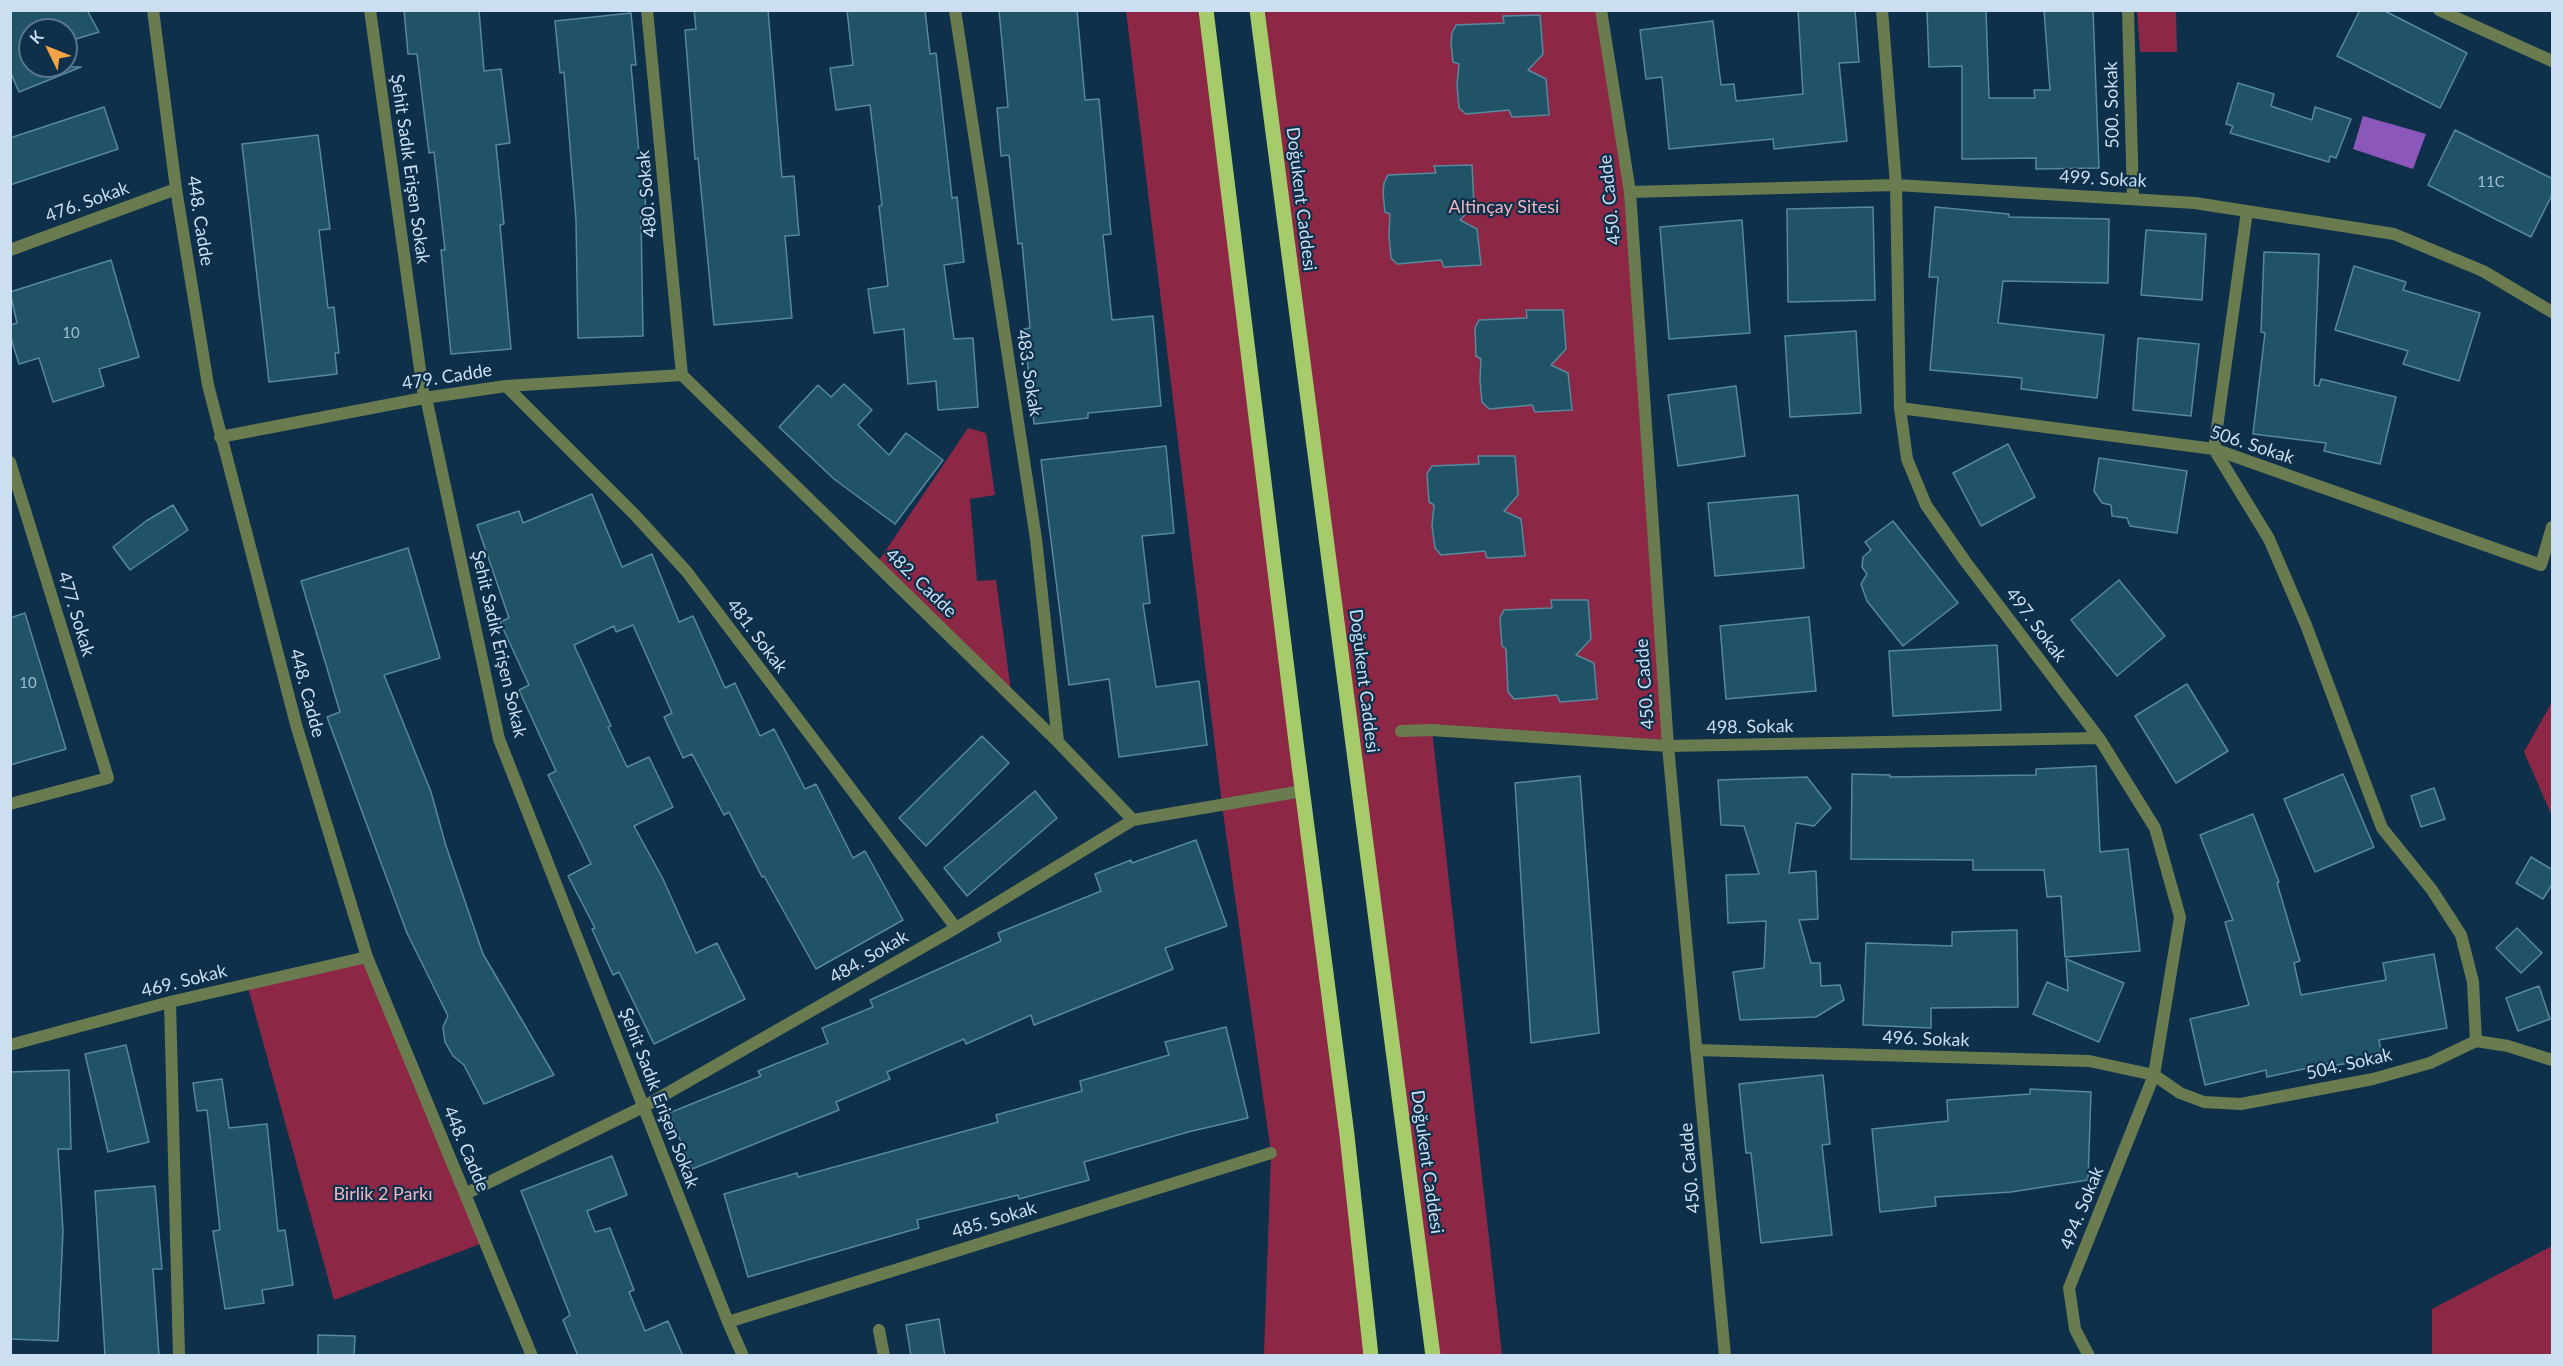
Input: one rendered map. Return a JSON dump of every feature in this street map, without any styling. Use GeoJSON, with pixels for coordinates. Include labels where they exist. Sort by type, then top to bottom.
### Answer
{"type":"FeatureCollection","features":[{"type":"Feature","properties":{"kind":"main road"},"geometry":{"type":"LineString","coordinates":[[1206,10],[1302,791],[1347,1135],[1371,1356]]}},
{"type":"Feature","properties":{"kind":"main road","name":"Doğukent Caddesi"},"geometry":{"type":"LineString","coordinates":[[1257,10],[1433,1356]]}},
{"type":"Feature","properties":{"kind":"street","name":"448. Cadde"},"geometry":{"type":"LineString","coordinates":[[153,10],[176,189],[208,385],[297,728],[366,957],[532,1356]]}},
{"type":"Feature","properties":{"kind":"street","name":"Şehit Sadık Erişen Sokak"},"geometry":{"type":"LineString","coordinates":[[370,10],[424,398],[427,402],[500,739],[743,1356]]}},
{"type":"Feature","properties":{"kind":"street","name":"480. Sokak"},"geometry":{"type":"LineString","coordinates":[[648,10],[682,375]]}},
{"type":"Feature","properties":{"kind":"street","name":"483. Sokak"},"geometry":{"type":"LineString","coordinates":[[955,10],[1036,539],[1058,742]]}},
{"type":"Feature","properties":{"kind":"street","name":"450. Cadde"},"geometry":{"type":"LineString","coordinates":[[1601,10],[1630,192],[1668,746],[1725,1356]]}},
{"type":"Feature","properties":{"kind":"street","name":"497. Sokak"},"geometry":{"type":"LineString","coordinates":[[1882,10],[1896,185],[1900,408],[1907,459],[1926,505],[1965,561],[2099,738],[2155,828],[2180,918],[2154,1075]]}},
{"type":"Feature","properties":{"kind":"street","name":"500. Sokak"},"geometry":{"type":"LineString","coordinates":[[2128,10],[2133,199]]}},
{"type":"Feature","properties":{"kind":"street"},"geometry":{"type":"LineString","coordinates":[[2439,10],[2553,62]]}},
{"type":"Feature","properties":{"kind":"street","name":"499. Sokak"},"geometry":{"type":"LineString","coordinates":[[1630,192],[1896,185],[2195,203],[2394,234],[2483,271],[2553,312]]}},
{"type":"Feature","properties":{"kind":"street","name":"476. Sokak"},"geometry":{"type":"LineString","coordinates":[[10,250],[176,189]]}},
{"type":"Feature","properties":{"kind":"street"},"geometry":{"type":"LineString","coordinates":[[2247,211],[2214,449],[2269,538],[2306,625],[2382,828],[2432,890],[2461,935],[2473,982],[2476,1041],[2508,1046],[2553,1060]]}},
{"type":"Feature","properties":{"kind":"street","name":"479. Cadde"},"geometry":{"type":"LineString","coordinates":[[220,437],[424,398],[506,386],[682,375]]}},
{"type":"Feature","properties":{"kind":"street","name":"482. Cadde"},"geometry":{"type":"LineString","coordinates":[[682,375],[1058,742],[1133,820]]}},
{"type":"Feature","properties":{"kind":"street","name":"481. Sokak"},"geometry":{"type":"LineString","coordinates":[[506,386],[636,516],[687,572],[956,928]]}},
{"type":"Feature","properties":{"kind":"street","name":"506. Sokak"},"geometry":{"type":"LineString","coordinates":[[1900,408],[2214,449],[2547,567],[2553,527]]}},
{"type":"Feature","properties":{"kind":"street","name":"477. Sokak"},"geometry":{"type":"LineString","coordinates":[[10,462],[108,778],[10,804]]}},
{"type":"Feature","properties":{"kind":"street","name":"498. Sokak"},"geometry":{"type":"LineString","coordinates":[[1401,731],[1432,730],[1668,746],[2099,738]]}},
{"type":"Feature","properties":{"kind":"street","name":"484. Sokak"},"geometry":{"type":"LineString","coordinates":[[465,1194],[643,1107],[956,928],[1133,820],[1302,791]]}},
{"type":"Feature","properties":{"kind":"street","name":"469. Sokak"},"geometry":{"type":"LineString","coordinates":[[10,1046],[170,1002],[366,957]]}},
{"type":"Feature","properties":{"kind":"street"},"geometry":{"type":"LineString","coordinates":[[170,1002],[179,1356]]}},
{"type":"Feature","properties":{"kind":"street","name":"504. Sokak"},"geometry":{"type":"LineString","coordinates":[[2154,1075],[2181,1093],[2204,1102],[2241,1104],[2373,1079],[2430,1063],[2476,1041]]}},
{"type":"Feature","properties":{"kind":"street","name":"496. Sokak"},"geometry":{"type":"LineString","coordinates":[[1696,1050],[2089,1061],[2154,1075]]}},
{"type":"Feature","properties":{"kind":"street","name":"494. Sokak"},"geometry":{"type":"LineString","coordinates":[[2089,1356],[2075,1329],[2069,1288],[2154,1075]]}},
{"type":"Feature","properties":{"kind":"street","name":"485. Sokak"},"geometry":{"type":"LineString","coordinates":[[728,1322],[1271,1153]]}},
{"type":"Feature","properties":{"kind":"street"},"geometry":{"type":"LineString","coordinates":[[879,1330],[884,1356]]}},
{"type":"Feature","properties":{"kind":"green space"},"geometry":{"type":"Polygon","coordinates":[[[1126,11],[1206,11],[1371,1355],[1264,1355],[1271,1153],[1222,805],[1126,11]]]}},
{"type":"Feature","properties":{"kind":"green space","name":"Altinçay Sitesi"},"geometry":{"type":"Polygon","coordinates":[[[1257,11],[1601,11],[1630,192],[1668,746],[1432,730],[1502,1355],[1433,1355],[1257,11]]]}},
{"type":"Feature","properties":{"kind":"green space"},"geometry":{"type":"Polygon","coordinates":[[[2137,11],[2176,11],[2177,52],[2140,52],[2137,11]]]}},
{"type":"Feature","properties":{"kind":"green space"},"geometry":{"type":"Polygon","coordinates":[[[968,428],[986,433],[995,495],[970,499],[977,581],[996,580],[1011,691],[878,562],[968,428]]]}},
{"type":"Feature","properties":{"kind":"green space"},"geometry":{"type":"Polygon","coordinates":[[[2552,702],[2552,816],[2524,752],[2552,702]]]}},
{"type":"Feature","properties":{"kind":"green space","name":"Birlik 2 Parkı"},"geometry":{"type":"Polygon","coordinates":[[[367,957],[485,1242],[334,1300],[247,984],[367,957]]]}},
{"type":"Feature","properties":{"kind":"green space"},"geometry":{"type":"Polygon","coordinates":[[[2552,1246],[2552,1355],[2432,1355],[2432,1309],[2552,1246]]]}},
{"type":"Feature","properties":{"kind":"shaded area"},"geometry":{"type":"Polygon","coordinates":[[[2363,116],[2426,134],[2413,169],[2353,149],[2363,116]]]}},
{"type":"Feature","properties":{"kind":"building"},"geometry":{"type":"Polygon","coordinates":[[[10,10],[87,10],[99,32],[78,38],[78,18],[18,18],[18,78],[54,78],[19,92],[10,71],[10,10]]]}},
{"type":"Feature","properties":{"kind":"building"},"geometry":{"type":"Polygon","coordinates":[[[404,10],[479,10],[484,71],[501,69],[510,143],[496,145],[504,224],[500,225],[511,349],[451,354],[441,250],[445,250],[434,152],[429,153],[417,54],[408,54],[404,10]]]}},
{"type":"Feature","properties":{"kind":"building"},"geometry":{"type":"Polygon","coordinates":[[[694,10],[768,10],[782,177],[794,176],[799,235],[785,236],[792,318],[714,325],[698,158],[695,159],[685,30],[696,29],[694,10]]]}},
{"type":"Feature","properties":{"kind":"building"},"geometry":{"type":"Polygon","coordinates":[[[847,10],[925,10],[930,54],[936,53],[952,198],[957,197],[964,262],[944,265],[954,339],[973,338],[978,407],[938,410],[936,381],[908,384],[904,329],[874,333],[868,289],[888,286],[879,206],[882,205],[870,105],[836,110],[830,68],[853,65],[847,10]]]}},
{"type":"Feature","properties":{"kind":"building"},"geometry":{"type":"Polygon","coordinates":[[[999,10],[1077,10],[1085,100],[1099,99],[1111,234],[1103,235],[1112,320],[1153,316],[1161,406],[1088,413],[1088,418],[1034,424],[1024,329],[1030,328],[1022,243],[1018,244],[1009,155],[1001,156],[997,108],[1008,107],[999,10]]]}},
{"type":"Feature","properties":{"kind":"building"},"geometry":{"type":"Polygon","coordinates":[[[1798,10],[1855,10],[1859,62],[1839,63],[1847,141],[1774,149],[1773,139],[1669,149],[1662,77],[1646,79],[1640,30],[1713,21],[1721,85],[1734,84],[1736,101],[1803,94],[1798,10]]]}},
{"type":"Feature","properties":{"kind":"building"},"geometry":{"type":"Polygon","coordinates":[[[1927,10],[1986,10],[1989,98],[2035,98],[2034,90],[2050,90],[2044,10],[2093,10],[2099,168],[2036,169],[2036,158],[1962,159],[1962,66],[1929,67],[1927,10]]]}},
{"type":"Feature","properties":{"kind":"building"},"geometry":{"type":"Polygon","coordinates":[[[2360,10],[2383,10],[2467,53],[2440,108],[2337,56],[2360,10]]]}},
{"type":"Feature","properties":{"kind":"building"},"geometry":{"type":"Polygon","coordinates":[[[631,13],[636,65],[631,65],[639,153],[643,152],[646,216],[641,216],[643,336],[578,338],[576,220],[564,72],[560,73],[555,21],[631,13]]]}},
{"type":"Feature","properties":{"kind":"building"},"geometry":{"type":"Polygon","coordinates":[[[1540,15],[1543,54],[1528,70],[1546,79],[1549,115],[1512,117],[1509,110],[1466,114],[1459,108],[1457,85],[1459,64],[1453,62],[1451,43],[1456,25],[1504,23],[1503,16],[1540,15]]]}},
{"type":"Feature","properties":{"kind":"building"},"geometry":{"type":"Polygon","coordinates":[[[2238,83],[2274,94],[2271,106],[2312,120],[2315,107],[2351,119],[2336,158],[2330,156],[2329,162],[2230,133],[2233,126],[2226,124],[2238,83]]]}},
{"type":"Feature","properties":{"kind":"building"},"geometry":{"type":"Polygon","coordinates":[[[104,107],[118,149],[10,185],[10,138],[104,107]]]}},
{"type":"Feature","properties":{"kind":"building"},"geometry":{"type":"Polygon","coordinates":[[[2455,130],[2553,179],[2553,193],[2531,237],[2428,185],[2455,130]]]}},
{"type":"Feature","properties":{"kind":"building"},"geometry":{"type":"Polygon","coordinates":[[[318,135],[330,229],[319,230],[328,308],[334,307],[339,353],[335,353],[337,374],[269,382],[242,144],[318,135]]]}},
{"type":"Feature","properties":{"kind":"building"},"geometry":{"type":"Polygon","coordinates":[[[1472,165],[1474,205],[1460,220],[1477,229],[1481,265],[1444,267],[1441,260],[1397,264],[1391,258],[1390,214],[1385,212],[1383,193],[1388,175],[1436,173],[1434,166],[1472,165]]]}},
{"type":"Feature","properties":{"kind":"building"},"geometry":{"type":"Polygon","coordinates":[[[1873,207],[1875,300],[1788,302],[1787,209],[1873,207]]]}},
{"type":"Feature","properties":{"kind":"building"},"geometry":{"type":"Polygon","coordinates":[[[1935,207],[2009,214],[2009,217],[2109,219],[2108,283],[2003,281],[1998,323],[2104,335],[2097,398],[2021,389],[2022,378],[1930,370],[1938,277],[1929,277],[1935,207]]]}},
{"type":"Feature","properties":{"kind":"building"},"geometry":{"type":"Polygon","coordinates":[[[1742,220],[1750,333],[1669,339],[1660,227],[1742,220]]]}},
{"type":"Feature","properties":{"kind":"building"},"geometry":{"type":"Polygon","coordinates":[[[2146,230],[2206,234],[2202,300],[2141,295],[2146,230]]]}},
{"type":"Feature","properties":{"kind":"building"},"geometry":{"type":"Polygon","coordinates":[[[2264,252],[2319,254],[2314,385],[2319,386],[2321,379],[2396,397],[2380,464],[2324,451],[2326,443],[2253,434],[2265,333],[2261,332],[2264,252]]]}},
{"type":"Feature","properties":{"kind":"building"},"geometry":{"type":"Polygon","coordinates":[[[111,260],[139,357],[99,369],[104,386],[53,402],[39,358],[19,364],[10,335],[10,325],[17,323],[10,292],[111,260]]]}},
{"type":"Feature","properties":{"kind":"building"},"geometry":{"type":"Polygon","coordinates":[[[2354,266],[2406,282],[2403,290],[2480,313],[2459,381],[2403,364],[2408,351],[2335,330],[2354,266]]]}},
{"type":"Feature","properties":{"kind":"building"},"geometry":{"type":"Polygon","coordinates":[[[1526,310],[1563,310],[1566,349],[1551,365],[1568,373],[1572,410],[1535,412],[1532,405],[1489,409],[1482,402],[1481,359],[1476,356],[1475,328],[1479,320],[1527,318],[1526,310]]]}},
{"type":"Feature","properties":{"kind":"building"},"geometry":{"type":"Polygon","coordinates":[[[1856,331],[1861,413],[1790,417],[1785,336],[1856,331]]]}},
{"type":"Feature","properties":{"kind":"building"},"geometry":{"type":"Polygon","coordinates":[[[2138,338],[2199,344],[2191,416],[2133,410],[2138,338]]]}},
{"type":"Feature","properties":{"kind":"building"},"geometry":{"type":"Polygon","coordinates":[[[844,384],[872,410],[858,425],[889,455],[906,433],[943,460],[895,524],[834,479],[779,427],[818,385],[831,397],[844,384]]]}},
{"type":"Feature","properties":{"kind":"building"},"geometry":{"type":"Polygon","coordinates":[[[1736,386],[1745,456],[1678,466],[1668,395],[1736,386]]]}},
{"type":"Feature","properties":{"kind":"building"},"geometry":{"type":"Polygon","coordinates":[[[2008,444],[2035,497],[1981,526],[1953,473],[2008,444]]]}},
{"type":"Feature","properties":{"kind":"building"},"geometry":{"type":"Polygon","coordinates":[[[1166,446],[1174,533],[1142,536],[1150,603],[1143,604],[1156,687],[1199,681],[1207,745],[1119,757],[1109,679],[1069,685],[1041,460],[1166,446]]]}},
{"type":"Feature","properties":{"kind":"building"},"geometry":{"type":"Polygon","coordinates":[[[1478,456],[1515,456],[1518,495],[1504,511],[1521,519],[1525,556],[1487,558],[1485,551],[1441,555],[1435,548],[1432,526],[1434,505],[1429,502],[1427,474],[1432,466],[1479,464],[1478,456]]]}},
{"type":"Feature","properties":{"kind":"building"},"geometry":{"type":"Polygon","coordinates":[[[2099,458],[2187,471],[2177,533],[2130,526],[2127,518],[2112,516],[2111,505],[2102,503],[2094,491],[2099,458]]]}},
{"type":"Feature","properties":{"kind":"building"},"geometry":{"type":"Polygon","coordinates":[[[592,494],[622,567],[652,554],[679,622],[693,616],[725,688],[735,683],[760,736],[774,729],[805,789],[816,784],[853,858],[865,851],[903,920],[816,969],[764,876],[762,877],[729,812],[724,815],[692,754],[683,758],[664,717],[672,713],[633,625],[616,632],[614,626],[574,645],[627,767],[649,757],[673,807],[634,826],[663,879],[696,953],[717,943],[745,999],[654,1044],[619,972],[613,975],[592,929],[595,928],[568,876],[591,864],[548,775],[556,771],[519,690],[529,685],[500,622],[509,618],[477,525],[519,511],[523,523],[592,494]]]}},
{"type":"Feature","properties":{"kind":"building"},"geometry":{"type":"Polygon","coordinates":[[[1798,495],[1804,568],[1715,576],[1708,503],[1798,495]]]}},
{"type":"Feature","properties":{"kind":"building"},"geometry":{"type":"Polygon","coordinates":[[[173,505],[188,530],[130,570],[113,547],[146,521],[173,505]]]}},
{"type":"Feature","properties":{"kind":"building"},"geometry":{"type":"Polygon","coordinates":[[[1893,521],[1958,603],[1903,646],[1867,601],[1861,584],[1867,574],[1862,567],[1863,557],[1871,550],[1865,542],[1893,521]]]}},
{"type":"Feature","properties":{"kind":"building"},"geometry":{"type":"Polygon","coordinates":[[[408,548],[440,658],[384,675],[431,792],[446,846],[483,954],[554,1075],[484,1104],[464,1065],[453,1056],[445,1042],[443,1027],[448,1016],[407,933],[327,717],[340,712],[301,581],[408,548]]]}},
{"type":"Feature","properties":{"kind":"building"},"geometry":{"type":"Polygon","coordinates":[[[2119,580],[2165,636],[2117,676],[2071,620],[2119,580]]]}},
{"type":"Feature","properties":{"kind":"building"},"geometry":{"type":"Polygon","coordinates":[[[1551,600],[1588,600],[1591,639],[1576,655],[1594,663],[1597,699],[1560,702],[1557,695],[1514,699],[1508,692],[1506,649],[1502,646],[1500,618],[1504,610],[1552,608],[1551,600]]]}},
{"type":"Feature","properties":{"kind":"building"},"geometry":{"type":"Polygon","coordinates":[[[25,613],[66,749],[10,765],[10,618],[25,613]]]}},
{"type":"Feature","properties":{"kind":"building"},"geometry":{"type":"Polygon","coordinates":[[[1809,617],[1816,691],[1726,699],[1720,626],[1809,617]]]}},
{"type":"Feature","properties":{"kind":"building"},"geometry":{"type":"Polygon","coordinates":[[[1997,645],[2001,710],[1893,716],[1889,651],[1997,645]]]}},
{"type":"Feature","properties":{"kind":"building"},"geometry":{"type":"Polygon","coordinates":[[[2187,684],[2228,751],[2176,783],[2135,716],[2187,684]]]}},
{"type":"Feature","properties":{"kind":"building"},"geometry":{"type":"Polygon","coordinates":[[[982,736],[1009,763],[926,846],[899,818],[982,736]]]}},
{"type":"Feature","properties":{"kind":"building"},"geometry":{"type":"Polygon","coordinates":[[[2096,766],[2100,852],[2128,849],[2140,951],[2065,957],[2061,896],[2047,897],[2044,870],[1973,870],[1973,860],[1851,859],[1852,774],[1890,775],[1890,777],[2036,775],[2036,769],[2096,766]]]}},
{"type":"Feature","properties":{"kind":"building"},"geometry":{"type":"Polygon","coordinates":[[[2343,774],[2374,847],[2315,872],[2284,799],[2343,774]]]}},
{"type":"Feature","properties":{"kind":"building"},"geometry":{"type":"Polygon","coordinates":[[[1580,776],[1599,1033],[1531,1043],[1515,783],[1580,776]]]}},
{"type":"Feature","properties":{"kind":"building"},"geometry":{"type":"Polygon","coordinates":[[[1807,777],[1831,808],[1814,826],[1796,823],[1789,873],[1816,871],[1818,919],[1799,920],[1811,963],[1820,963],[1821,986],[1840,985],[1844,1000],[1816,1017],[1740,1020],[1733,972],[1764,968],[1766,921],[1728,923],[1726,875],[1759,874],[1744,826],[1721,825],[1718,780],[1807,777]]]}},
{"type":"Feature","properties":{"kind":"building"},"geometry":{"type":"Polygon","coordinates":[[[2434,788],[2445,819],[2421,827],[2411,796],[2434,788]]]}},
{"type":"Feature","properties":{"kind":"building"},"geometry":{"type":"Polygon","coordinates":[[[1035,791],[1057,818],[967,896],[944,868],[1035,791]]]}},
{"type":"Feature","properties":{"kind":"building"},"geometry":{"type":"Polygon","coordinates":[[[2253,814],[2279,882],[2277,883],[2300,961],[2294,963],[2301,995],[2386,980],[2383,963],[2434,954],[2447,1028],[2379,1040],[2382,1057],[2332,1066],[2331,1063],[2267,1077],[2266,1070],[2205,1085],[2190,1019],[2249,1005],[2225,922],[2233,920],[2200,835],[2253,814]]]}},
{"type":"Feature","properties":{"kind":"building"},"geometry":{"type":"Polygon","coordinates":[[[1196,840],[1227,926],[1165,948],[1173,969],[1034,1025],[1031,1015],[966,1044],[964,1039],[887,1072],[890,1079],[836,1102],[839,1110],[692,1169],[669,1113],[761,1076],[758,1071],[828,1043],[822,1028],[873,1007],[870,1000],[1001,941],[998,933],[1101,891],[1095,874],[1196,840]]]}},
{"type":"Feature","properties":{"kind":"building"},"geometry":{"type":"Polygon","coordinates":[[[2531,857],[2553,870],[2553,883],[2543,899],[2516,883],[2531,857]]]}},
{"type":"Feature","properties":{"kind":"building"},"geometry":{"type":"Polygon","coordinates":[[[2517,928],[2542,953],[2521,973],[2496,948],[2517,928]]]}},
{"type":"Feature","properties":{"kind":"building"},"geometry":{"type":"Polygon","coordinates":[[[2017,930],[2018,1007],[1931,1008],[1931,1028],[1863,1025],[1866,943],[1952,946],[1952,932],[2017,930]]]}},
{"type":"Feature","properties":{"kind":"building"},"geometry":{"type":"Polygon","coordinates":[[[2066,959],[2124,983],[2099,1042],[2033,1014],[2047,982],[2068,991],[2066,959]]]}},
{"type":"Feature","properties":{"kind":"building"},"geometry":{"type":"Polygon","coordinates":[[[2539,986],[2550,1019],[2518,1031],[2506,998],[2539,986]]]}},
{"type":"Feature","properties":{"kind":"building"},"geometry":{"type":"Polygon","coordinates":[[[1226,1027],[1248,1118],[1188,1132],[1084,1162],[1089,1180],[1019,1199],[1018,1195],[917,1220],[919,1228],[748,1277],[724,1194],[797,1173],[798,1177],[998,1122],[996,1115],[1082,1091],[1080,1081],[1169,1055],[1165,1042],[1226,1027]]]}},
{"type":"Feature","properties":{"kind":"building"},"geometry":{"type":"Polygon","coordinates":[[[126,1045],[149,1142],[108,1152],[85,1054],[126,1045]]]}},
{"type":"Feature","properties":{"kind":"building"},"geometry":{"type":"Polygon","coordinates":[[[69,1070],[71,1149],[58,1149],[63,1231],[58,1341],[10,1339],[10,1072],[69,1070]]]}},
{"type":"Feature","properties":{"kind":"building"},"geometry":{"type":"Polygon","coordinates":[[[1823,1075],[1830,1144],[1822,1145],[1832,1235],[1761,1243],[1751,1153],[1746,1153],[1739,1084],[1823,1075]]]}},
{"type":"Feature","properties":{"kind":"building"},"geometry":{"type":"Polygon","coordinates":[[[222,1079],[229,1128],[267,1124],[278,1231],[285,1230],[293,1285],[262,1290],[264,1303],[225,1309],[213,1231],[220,1230],[207,1110],[197,1111],[193,1083],[222,1079]]]}},
{"type":"Feature","properties":{"kind":"building"},"geometry":{"type":"Polygon","coordinates":[[[2030,1089],[2091,1092],[2088,1180],[2011,1192],[1935,1197],[1936,1206],[1880,1212],[1872,1129],[1948,1121],[1947,1100],[2030,1094],[2030,1089]]]}},
{"type":"Feature","properties":{"kind":"building"},"geometry":{"type":"Polygon","coordinates":[[[612,1156],[627,1195],[587,1211],[595,1232],[610,1228],[634,1290],[629,1292],[645,1331],[668,1321],[683,1356],[578,1356],[563,1320],[570,1315],[521,1191],[612,1156]]]}},
{"type":"Feature","properties":{"kind":"building"},"geometry":{"type":"Polygon","coordinates":[[[155,1186],[162,1269],[153,1269],[159,1356],[105,1356],[95,1191],[155,1186]]]}},
{"type":"Feature","properties":{"kind":"building"},"geometry":{"type":"Polygon","coordinates":[[[939,1319],[945,1356],[911,1356],[906,1325],[939,1319]]]}},
{"type":"Feature","properties":{"kind":"building"},"geometry":{"type":"Polygon","coordinates":[[[318,1335],[355,1336],[354,1356],[318,1356],[318,1335]]]}}]}
